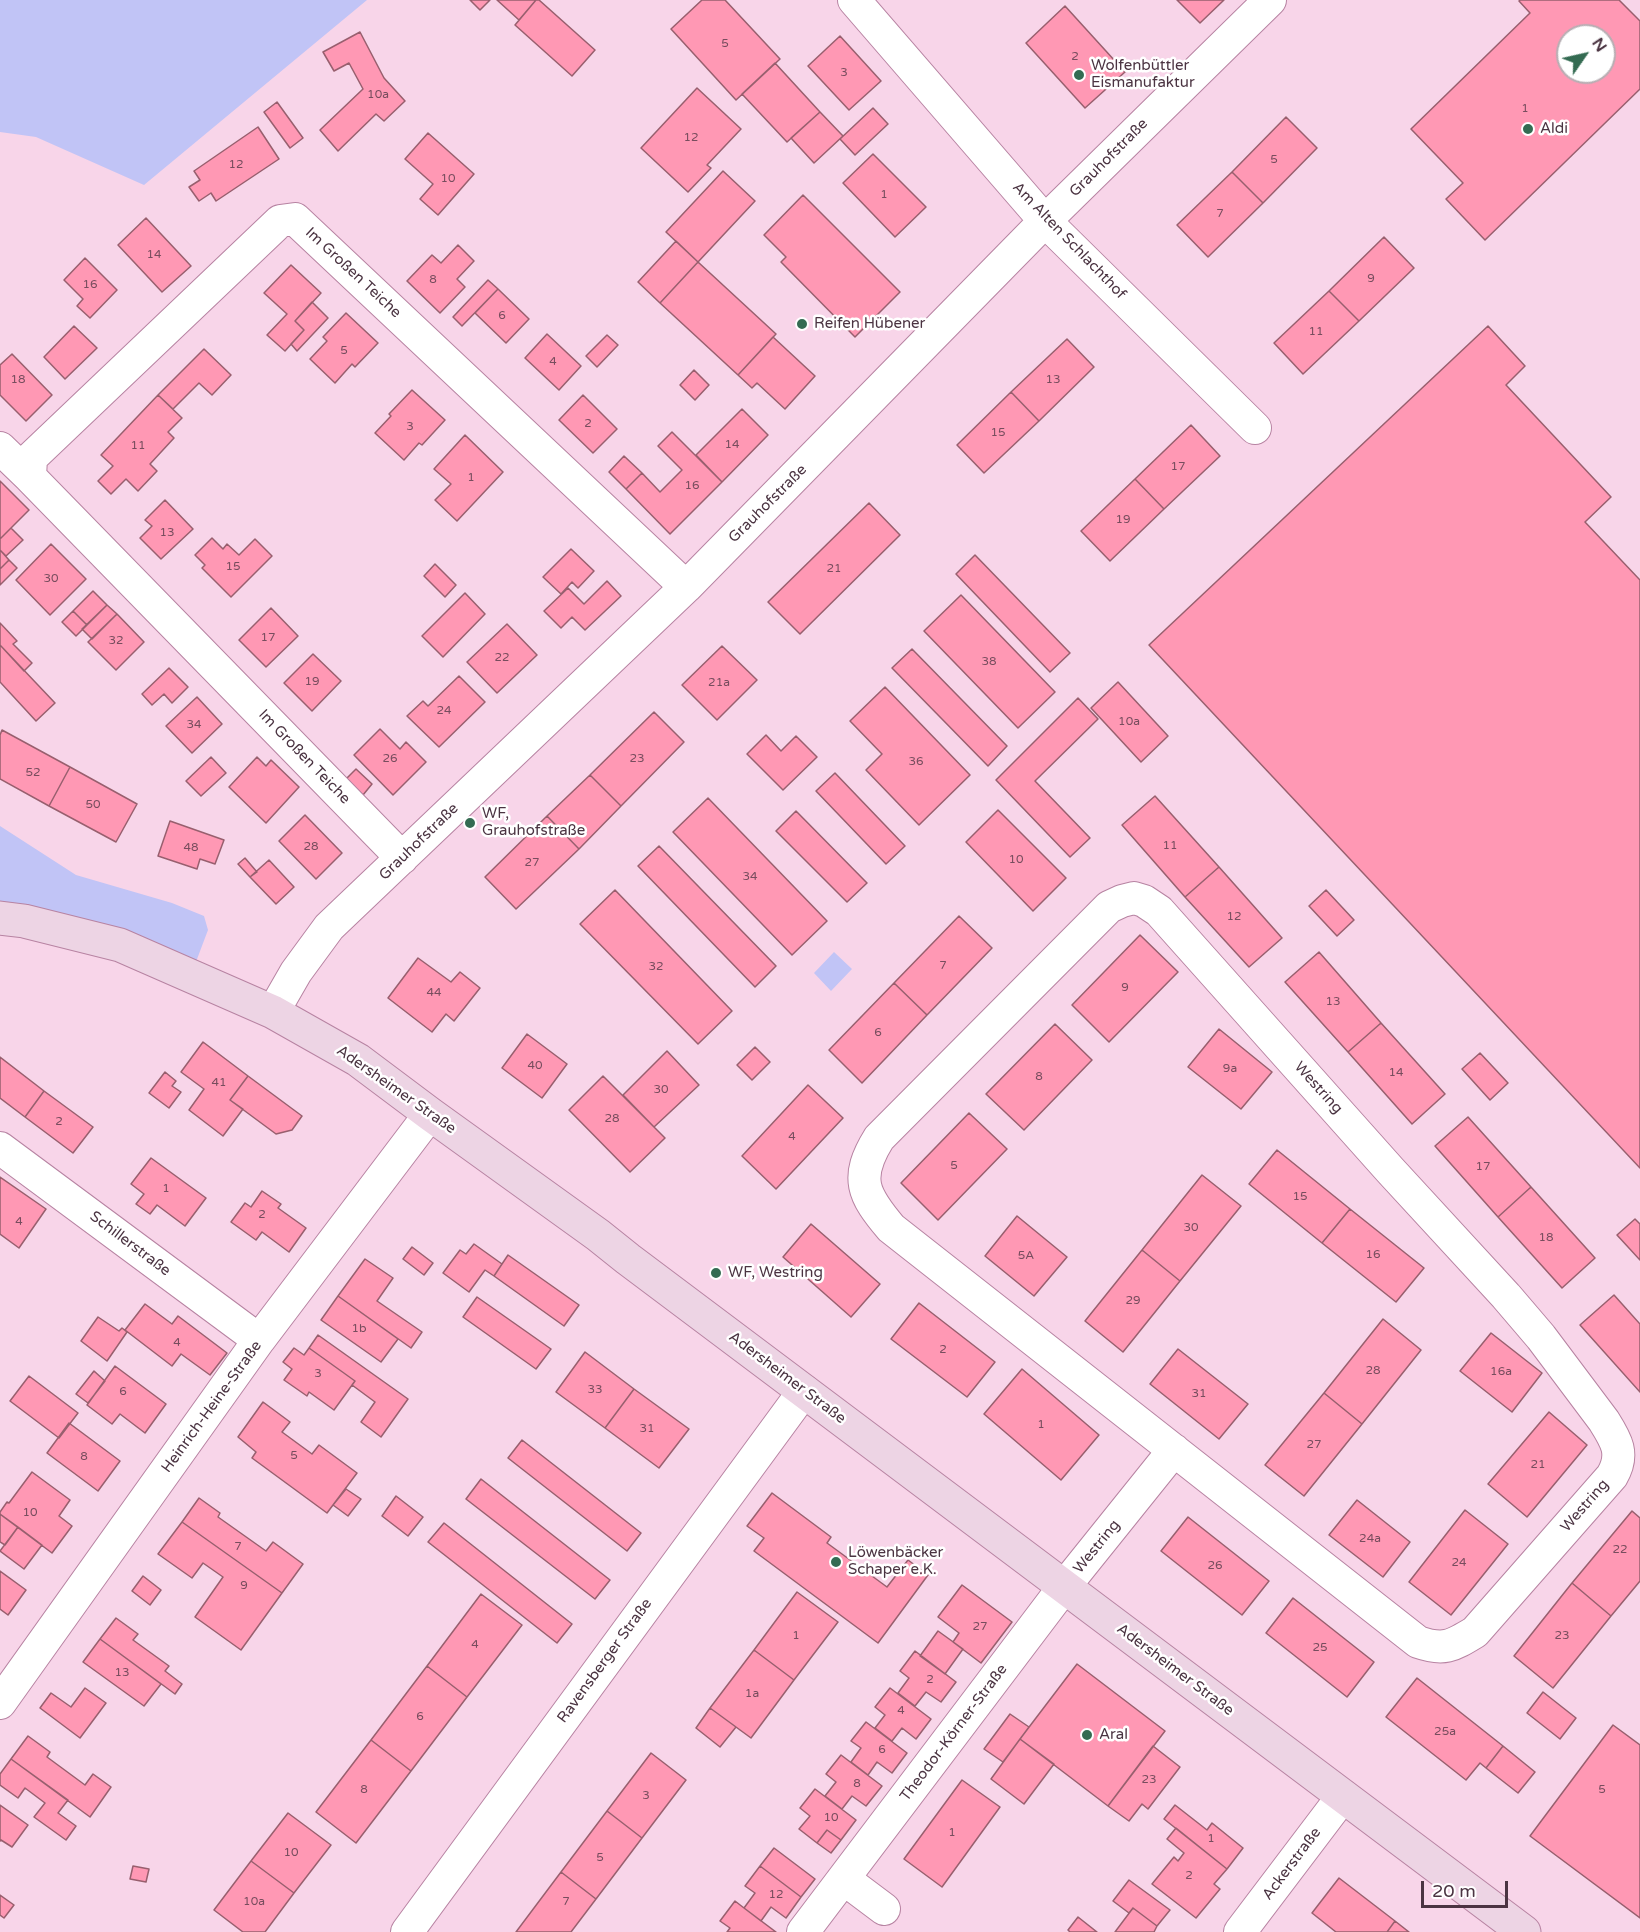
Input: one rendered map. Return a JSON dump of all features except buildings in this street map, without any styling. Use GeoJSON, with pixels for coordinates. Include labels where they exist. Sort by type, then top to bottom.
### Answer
{"type":"FeatureCollection","features":[{"type":"Feature","properties":{"kind":"main road","name":"Adersheimer Straße"},"geometry":{"type":"LineString","coordinates":[[0,918],[24,921],[120,945],[273,1012],[358,1060],[598,1235],[1524,1932]]}},
{"type":"Feature","properties":{"kind":"street","name":"Grauhofstraße"},"geometry":{"type":"LineString","coordinates":[[273,1012],[296,972],[329,927],[686,587],[1046,221],[1270,0]]}},
{"type":"Feature","properties":{"kind":"street","name":"Am Alten Schlachthof"},"geometry":{"type":"LineString","coordinates":[[865,6],[1046,221],[1255,428]]}},
{"type":"Feature","properties":{"kind":"street","name":"Im Großen Teiche"},"geometry":{"type":"LineString","coordinates":[[30,477],[31,458],[280,221],[295,219],[686,587]]}},
{"type":"Feature","properties":{"kind":"street","name":"Im Großen Teiche"},"geometry":{"type":"LineString","coordinates":[[0,448],[402,858]]}},
{"type":"Feature","properties":{"kind":"street","name":"Westring"},"geometry":{"type":"LineString","coordinates":[[1134,898],[1160,911],[1390,1170],[1506,1296],[1541,1337],[1604,1421],[1620,1455],[1612,1476],[1475,1632],[1456,1644],[1436,1648],[1418,1642],[1174,1450],[891,1228],[873,1206],[866,1190],[864,1171],[870,1153],[879,1138],[1109,907],[1134,898]]}},
{"type":"Feature","properties":{"kind":"street","name":"Heinrich-Heine-Straße"},"geometry":{"type":"LineString","coordinates":[[0,1703],[259,1340],[430,1114]]}},
{"type":"Feature","properties":{"kind":"street","name":"Schillerstraße"},"geometry":{"type":"LineString","coordinates":[[0,1148],[259,1340]]}},
{"type":"Feature","properties":{"kind":"street","name":"Ravensberger Straße"},"geometry":{"type":"LineString","coordinates":[[407,1932],[804,1390]]}},
{"type":"Feature","properties":{"kind":"street","name":"Westring"},"geometry":{"type":"LineString","coordinates":[[1064,1587],[1174,1450]]}},
{"type":"Feature","properties":{"kind":"street","name":"Theodor-Körner-Straße"},"geometry":{"type":"LineString","coordinates":[[803,1932],[1064,1587]]}},
{"type":"Feature","properties":{"kind":"street","name":"Ackerstraße"},"geometry":{"type":"LineString","coordinates":[[1240,1932],[1343,1796]]}},
{"type":"Feature","properties":{"kind":"street"},"geometry":{"type":"LineString","coordinates":[[844,1879],[884,1909]]}},
{"type":"Feature","properties":{"kind":"shaded area"},"geometry":{"type":"Polygon","coordinates":[[[0,0],[367,0],[144,185],[36,137],[0,132],[0,0]]]}},
{"type":"Feature","properties":{"kind":"shaded area"},"geometry":{"type":"Polygon","coordinates":[[[0,826],[76,875],[172,903],[204,916],[208,930],[191,975],[0,918],[0,826]]]}},
{"type":"Feature","properties":{"kind":"shaded area"},"geometry":{"type":"Polygon","coordinates":[[[834,952],[852,969],[831,991],[814,973],[834,952]]]}},
{"type":"Feature","properties":{"kind":"place","name":"Wolfenbüttler Eismanufaktur"},"geometry":{"type":"Point","coordinates":[1079,75]}},
{"type":"Feature","properties":{"kind":"place","name":"Aldi"},"geometry":{"type":"Point","coordinates":[1528,129]}},
{"type":"Feature","properties":{"kind":"place","name":"Reifen Hübener"},"geometry":{"type":"Point","coordinates":[802,324]}},
{"type":"Feature","properties":{"kind":"place","name":"WF, Grauhofstraße"},"geometry":{"type":"Point","coordinates":[470,823]}},
{"type":"Feature","properties":{"kind":"place","name":"WF, Westring"},"geometry":{"type":"Point","coordinates":[716,1273]}},
{"type":"Feature","properties":{"kind":"place","name":"Löwenbäcker Schaper e.K."},"geometry":{"type":"Point","coordinates":[836,1562]}},
{"type":"Feature","properties":{"kind":"place","name":"Aral"},"geometry":{"type":"Point","coordinates":[1087,1735]}}]}
